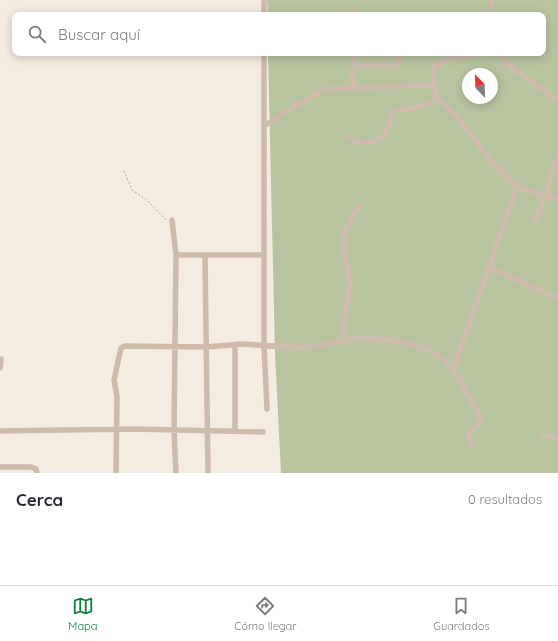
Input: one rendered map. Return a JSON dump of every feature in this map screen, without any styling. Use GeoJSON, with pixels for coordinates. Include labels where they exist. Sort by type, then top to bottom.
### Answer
{"type":"FeatureCollection","features":[{"type":"Feature","properties":{"kind":"street"},"geometry":{"type":"LineString","coordinates":[[264,0],[264,12]]}},
{"type":"Feature","properties":{"kind":"street"},"geometry":{"type":"LineString","coordinates":[[489,12],[492,0]]}},
{"type":"Feature","properties":{"kind":"street"},"geometry":{"type":"LineString","coordinates":[[264,56],[264,346],[267,409]]}},
{"type":"Feature","properties":{"kind":"street"},"geometry":{"type":"LineString","coordinates":[[352,89],[354,56]]}},
{"type":"Feature","properties":{"kind":"street"},"geometry":{"type":"LineString","coordinates":[[354,65],[398,64],[400,62],[399,56]]}},
{"type":"Feature","properties":{"kind":"street"},"geometry":{"type":"LineString","coordinates":[[468,56],[451,59],[433,67],[434,85],[438,98],[456,116],[492,162],[517,187],[558,199]]}},
{"type":"Feature","properties":{"kind":"street"},"geometry":{"type":"LineString","coordinates":[[500,56],[517,72],[558,100]]}},
{"type":"Feature","properties":{"kind":"street"},"geometry":{"type":"LineString","coordinates":[[264,126],[324,89],[434,85]]}},
{"type":"Feature","properties":{"kind":"street"},"geometry":{"type":"LineString","coordinates":[[347,137],[360,143],[378,139],[384,136],[386,132],[391,113],[394,111],[421,106],[438,98]]}},
{"type":"Feature","properties":{"kind":"street"},"geometry":{"type":"LineString","coordinates":[[536,220],[558,156]]}},
{"type":"Feature","properties":{"kind":"street"},"geometry":{"type":"LineString","coordinates":[[453,370],[517,187]]}},
{"type":"Feature","properties":{"kind":"street"},"geometry":{"type":"LineString","coordinates":[[342,340],[350,282],[345,257],[345,230],[358,207]]}},
{"type":"Feature","properties":{"kind":"street"},"geometry":{"type":"LineString","coordinates":[[172,220],[176,255],[177,346],[174,431],[176,473]]}},
{"type":"Feature","properties":{"kind":"street"},"geometry":{"type":"LineString","coordinates":[[176,255],[264,255]]}},
{"type":"Feature","properties":{"kind":"street"},"geometry":{"type":"LineString","coordinates":[[205,256],[208,473]]}},
{"type":"Feature","properties":{"kind":"street"},"geometry":{"type":"LineString","coordinates":[[489,268],[558,298]]}},
{"type":"Feature","properties":{"kind":"street"},"geometry":{"type":"LineString","coordinates":[[116,473],[117,396],[114,380],[121,348],[126,346],[206,347],[235,345],[306,348],[342,340],[372,338],[411,344],[433,352],[453,370],[482,420],[468,434],[471,446]]}},
{"type":"Feature","properties":{"kind":"street"},"geometry":{"type":"LineString","coordinates":[[235,345],[235,431]]}},
{"type":"Feature","properties":{"kind":"street"},"geometry":{"type":"LineString","coordinates":[[0,368],[1,359]]}},
{"type":"Feature","properties":{"kind":"street"},"geometry":{"type":"LineString","coordinates":[[0,431],[117,430],[263,432]]}},
{"type":"Feature","properties":{"kind":"street"},"geometry":{"type":"LineString","coordinates":[[543,435],[558,438]]}},
{"type":"Feature","properties":{"kind":"street"},"geometry":{"type":"LineString","coordinates":[[0,467],[31,467],[36,469],[38,473]]}},
{"type":"Feature","properties":{"kind":"path"},"geometry":{"type":"LineString","coordinates":[[124,171],[132,190],[158,211],[172,227]]}},
{"type":"Feature","properties":{"kind":"green space"},"geometry":{"type":"Polygon","coordinates":[[[267,0],[558,0],[558,473],[281,473],[275,353],[268,56],[546,56],[546,12],[268,12],[267,0]]]}}]}
